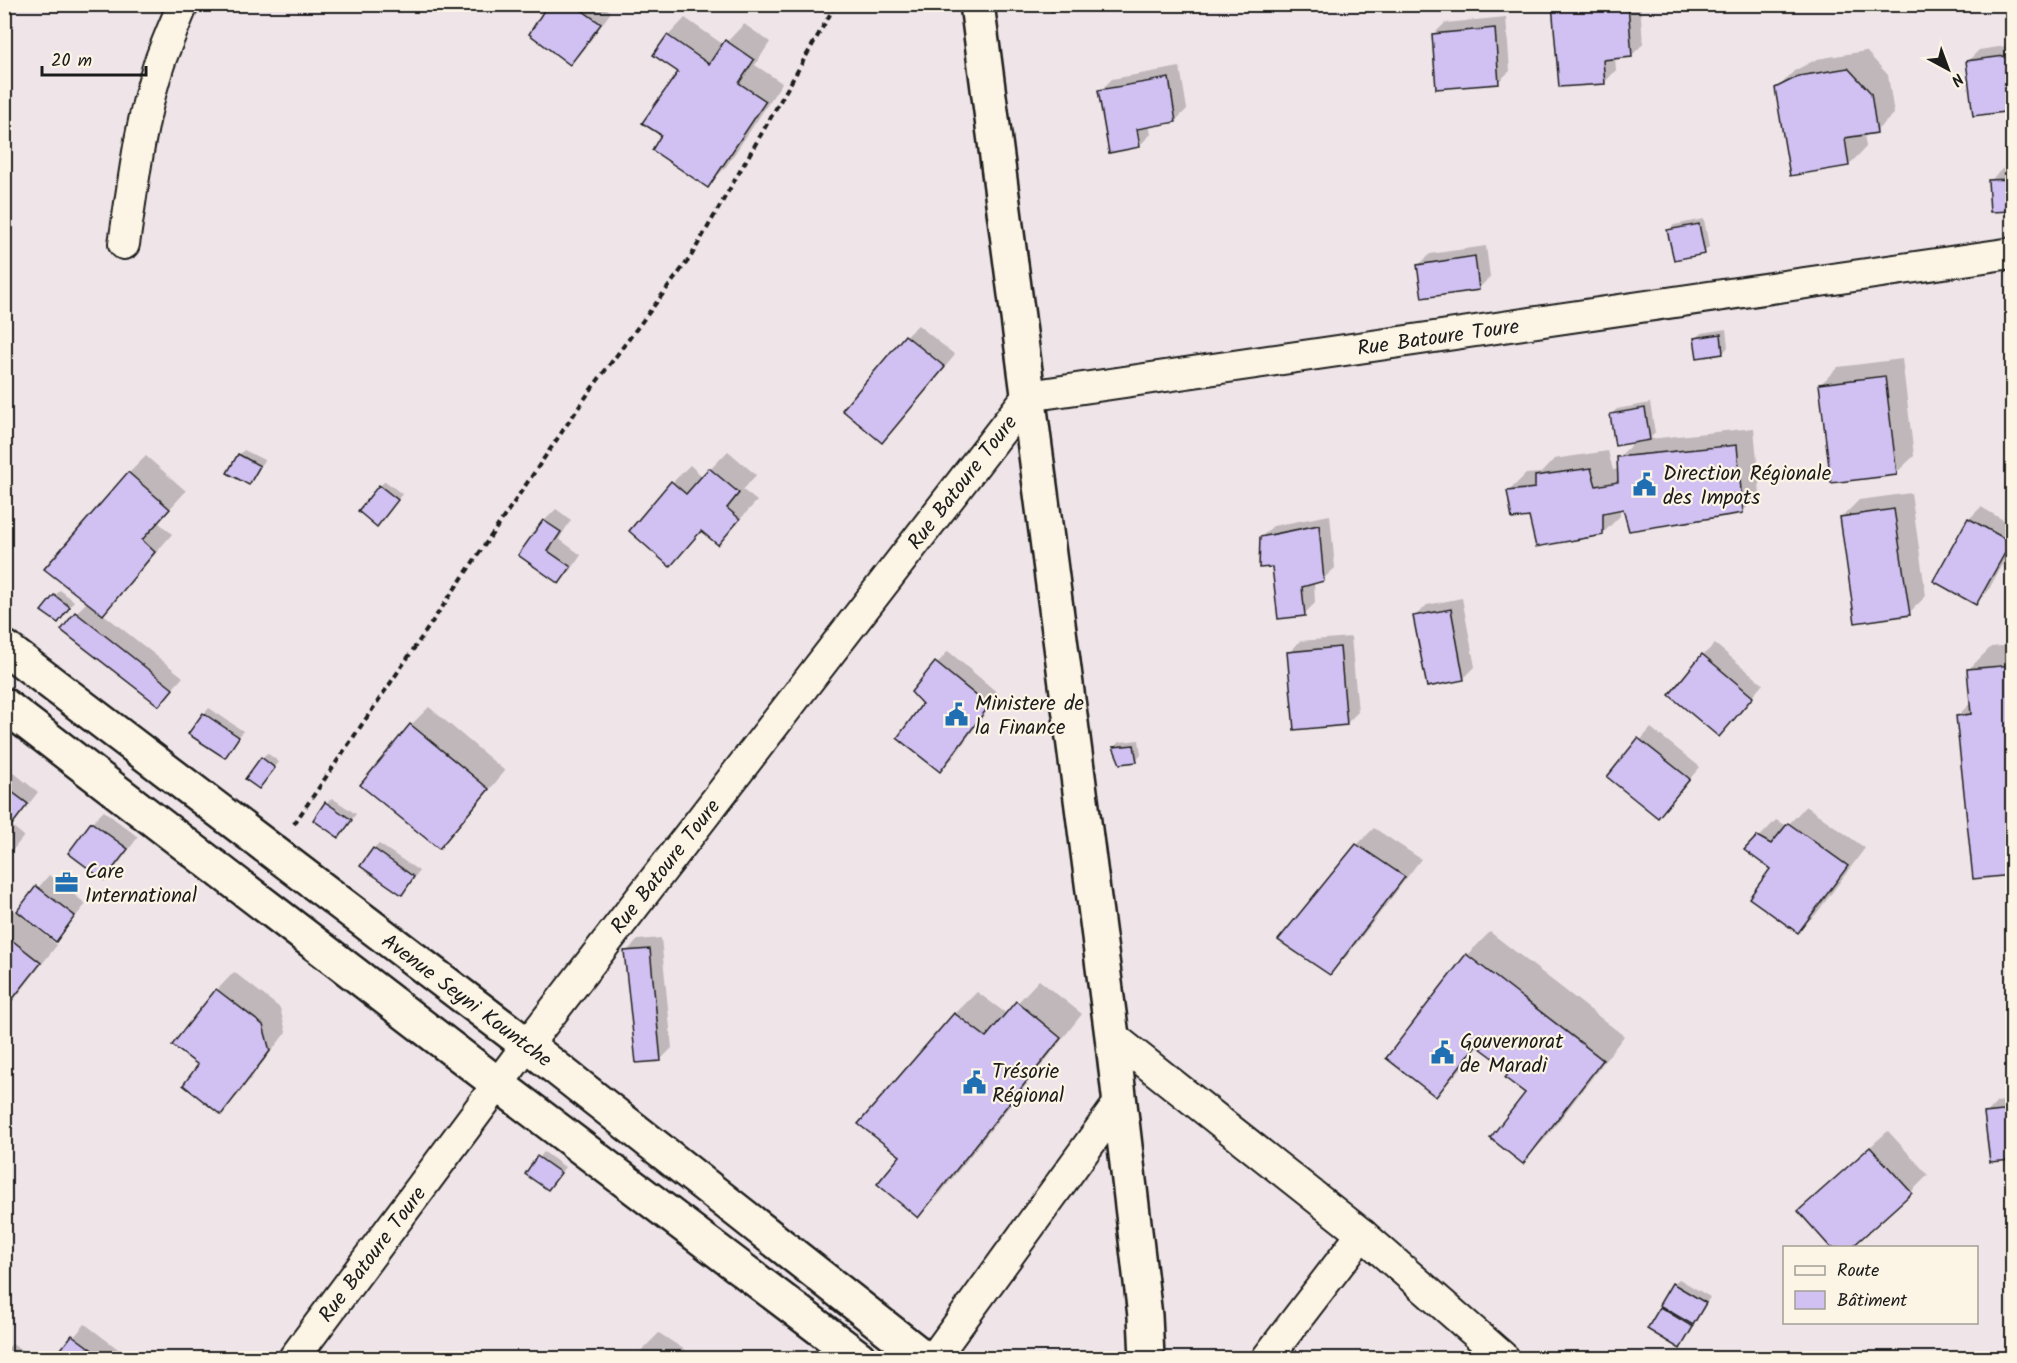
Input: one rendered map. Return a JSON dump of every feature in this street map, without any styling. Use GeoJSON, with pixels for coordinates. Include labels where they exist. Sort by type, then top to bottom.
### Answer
{"type":"FeatureCollection","features":[{"type":"Feature","properties":{"kind":"main road"},"geometry":{"type":"LineString","coordinates":[[977,4],[1112,1036],[1145,1316],[1147,1359]]}},
{"type":"Feature","properties":{"kind":"main road","name":"Avenue Seyni Kountche"},"geometry":{"type":"LineString","coordinates":[[4,647],[527,1045],[924,1359]]}},
{"type":"Feature","properties":{"kind":"main road"},"geometry":{"type":"LineString","coordinates":[[4,705],[859,1359]]}},
{"type":"Feature","properties":{"kind":"main road"},"geometry":{"type":"LineString","coordinates":[[693,1233],[721,1198]]}},
{"type":"Feature","properties":{"kind":"street"},"geometry":{"type":"LineString","coordinates":[[124,244],[148,110],[159,66],[183,4]]}},
{"type":"Feature","properties":{"kind":"street","name":"Rue Batoure Toure"},"geometry":{"type":"LineString","coordinates":[[294,1359],[527,1045],[1028,396],[2013,253]]}},
{"type":"Feature","properties":{"kind":"street"},"geometry":{"type":"LineString","coordinates":[[1112,1036],[1362,1234],[1504,1359]]}},
{"type":"Feature","properties":{"kind":"street"},"geometry":{"type":"LineString","coordinates":[[934,1359],[1119,1103]]}},
{"type":"Feature","properties":{"kind":"street"},"geometry":{"type":"LineString","coordinates":[[1267,1359],[1362,1234]]}},
{"type":"Feature","properties":{"kind":"path"},"geometry":{"type":"LineString","coordinates":[[275,853],[592,388],[690,258],[836,4]]}},
{"type":"Feature","properties":{"kind":"building"},"geometry":{"type":"Polygon","coordinates":[[[548,4],[573,4],[601,24],[570,65],[529,34],[548,4]]]}},
{"type":"Feature","properties":{"kind":"building"},"geometry":{"type":"Polygon","coordinates":[[[1051,4],[1094,4],[1094,5],[1051,11],[1051,4]]]}},
{"type":"Feature","properties":{"kind":"building"},"geometry":{"type":"Polygon","coordinates":[[[1552,4],[1628,4],[1632,57],[1603,60],[1605,84],[1559,87],[1552,4]]]}},
{"type":"Feature","properties":{"kind":"building"},"geometry":{"type":"Polygon","coordinates":[[[1495,28],[1499,84],[1436,89],[1432,34],[1495,28]]]}},
{"type":"Feature","properties":{"kind":"building"},"geometry":{"type":"Polygon","coordinates":[[[667,35],[709,64],[725,40],[754,60],[739,83],[766,101],[708,188],[652,150],[661,135],[642,123],[678,72],[653,55],[667,35]]]}},
{"type":"Feature","properties":{"kind":"building"},"geometry":{"type":"Polygon","coordinates":[[[2012,55],[2012,111],[1973,116],[1966,61],[2012,55]]]}},
{"type":"Feature","properties":{"kind":"building"},"geometry":{"type":"Polygon","coordinates":[[[1848,68],[1871,93],[1877,133],[1845,138],[1849,166],[1790,176],[1775,88],[1799,76],[1848,68]]]}},
{"type":"Feature","properties":{"kind":"building"},"geometry":{"type":"Polygon","coordinates":[[[1169,78],[1176,122],[1137,129],[1140,147],[1109,153],[1098,90],[1169,78]]]}},
{"type":"Feature","properties":{"kind":"building"},"geometry":{"type":"Polygon","coordinates":[[[2012,179],[2012,211],[1990,212],[1988,180],[2012,179]]]}},
{"type":"Feature","properties":{"kind":"building"},"geometry":{"type":"Polygon","coordinates":[[[1699,224],[1705,254],[1674,260],[1667,230],[1699,224]]]}},
{"type":"Feature","properties":{"kind":"building"},"geometry":{"type":"Polygon","coordinates":[[[1475,256],[1479,290],[1422,298],[1417,265],[1475,256]]]}},
{"type":"Feature","properties":{"kind":"building"},"geometry":{"type":"Polygon","coordinates":[[[1721,334],[1723,354],[1697,358],[1694,338],[1721,334]]]}},
{"type":"Feature","properties":{"kind":"building"},"geometry":{"type":"Polygon","coordinates":[[[905,335],[945,367],[882,443],[842,410],[905,335]]]}},
{"type":"Feature","properties":{"kind":"building"},"geometry":{"type":"Polygon","coordinates":[[[1885,376],[1897,475],[1831,483],[1819,384],[1885,376]]]}},
{"type":"Feature","properties":{"kind":"building"},"geometry":{"type":"Polygon","coordinates":[[[1645,408],[1650,440],[1615,446],[1610,414],[1645,408]]]}},
{"type":"Feature","properties":{"kind":"building"},"geometry":{"type":"Polygon","coordinates":[[[1737,445],[1743,513],[1629,531],[1623,509],[1603,513],[1603,535],[1536,547],[1529,517],[1512,519],[1507,491],[1535,488],[1535,476],[1591,468],[1596,486],[1618,482],[1617,457],[1737,445]]]}},
{"type":"Feature","properties":{"kind":"building"},"geometry":{"type":"Polygon","coordinates":[[[238,454],[260,466],[249,485],[227,473],[238,454]]]}},
{"type":"Feature","properties":{"kind":"building"},"geometry":{"type":"Polygon","coordinates":[[[709,468],[739,493],[727,508],[740,519],[718,545],[701,531],[670,567],[629,531],[671,481],[686,494],[709,468]]]}},
{"type":"Feature","properties":{"kind":"building"},"geometry":{"type":"Polygon","coordinates":[[[128,472],[170,509],[142,540],[155,552],[103,615],[44,569],[128,472]]]}},
{"type":"Feature","properties":{"kind":"building"},"geometry":{"type":"Polygon","coordinates":[[[379,485],[398,500],[377,527],[358,511],[379,485]]]}},
{"type":"Feature","properties":{"kind":"building"},"geometry":{"type":"Polygon","coordinates":[[[1894,509],[1910,615],[1855,623],[1840,517],[1894,509]]]}},
{"type":"Feature","properties":{"kind":"building"},"geometry":{"type":"Polygon","coordinates":[[[1968,518],[2011,542],[1976,605],[1933,581],[1968,518]]]}},
{"type":"Feature","properties":{"kind":"building"},"geometry":{"type":"Polygon","coordinates":[[[543,520],[561,532],[548,551],[571,567],[559,584],[518,555],[543,520]]]}},
{"type":"Feature","properties":{"kind":"building"},"geometry":{"type":"Polygon","coordinates":[[[1319,525],[1324,581],[1302,587],[1305,616],[1278,619],[1272,567],[1259,568],[1260,537],[1319,525]]]}},
{"type":"Feature","properties":{"kind":"building"},"geometry":{"type":"Polygon","coordinates":[[[54,595],[70,607],[58,623],[41,611],[54,595]]]}},
{"type":"Feature","properties":{"kind":"building"},"geometry":{"type":"Polygon","coordinates":[[[1451,609],[1464,680],[1427,687],[1413,616],[1451,609]]]}},
{"type":"Feature","properties":{"kind":"building"},"geometry":{"type":"Polygon","coordinates":[[[75,612],[173,689],[159,706],[61,630],[75,612]]]}},
{"type":"Feature","properties":{"kind":"building"},"geometry":{"type":"Polygon","coordinates":[[[1340,647],[1347,725],[1294,730],[1287,652],[1340,647]]]}},
{"type":"Feature","properties":{"kind":"building"},"geometry":{"type":"Polygon","coordinates":[[[1702,654],[1753,697],[1719,737],[1669,695],[1702,654]]]}},
{"type":"Feature","properties":{"kind":"building"},"geometry":{"type":"Polygon","coordinates":[[[935,662],[989,706],[940,772],[897,738],[922,704],[911,692],[935,662]]]}},
{"type":"Feature","properties":{"kind":"building"},"geometry":{"type":"Polygon","coordinates":[[[2012,665],[2012,761],[2007,761],[2012,820],[2012,875],[1973,879],[1956,716],[1971,714],[1967,669],[2012,665]]]}},
{"type":"Feature","properties":{"kind":"building"},"geometry":{"type":"Polygon","coordinates":[[[203,713],[239,737],[225,758],[188,734],[203,713]]]}},
{"type":"Feature","properties":{"kind":"building"},"geometry":{"type":"Polygon","coordinates":[[[410,724],[489,789],[439,849],[360,785],[410,724]]]}},
{"type":"Feature","properties":{"kind":"building"},"geometry":{"type":"Polygon","coordinates":[[[1638,738],[1690,779],[1658,818],[1607,777],[1638,738]]]}},
{"type":"Feature","properties":{"kind":"building"},"geometry":{"type":"Polygon","coordinates":[[[1134,745],[1137,762],[1120,764],[1113,747],[1134,745]]]}},
{"type":"Feature","properties":{"kind":"building"},"geometry":{"type":"Polygon","coordinates":[[[261,757],[275,768],[259,789],[245,779],[261,757]]]}},
{"type":"Feature","properties":{"kind":"building"},"geometry":{"type":"Polygon","coordinates":[[[4,786],[28,804],[4,835],[4,786]]]}},
{"type":"Feature","properties":{"kind":"building"},"geometry":{"type":"Polygon","coordinates":[[[325,802],[352,820],[339,838],[313,820],[325,802]]]}},
{"type":"Feature","properties":{"kind":"building"},"geometry":{"type":"Polygon","coordinates":[[[91,822],[128,849],[104,880],[68,853],[91,822]]]}},
{"type":"Feature","properties":{"kind":"building"},"geometry":{"type":"Polygon","coordinates":[[[1788,823],[1848,866],[1798,933],[1749,898],[1770,869],[1744,850],[1757,836],[1771,844],[1788,823]]]}},
{"type":"Feature","properties":{"kind":"building"},"geometry":{"type":"Polygon","coordinates":[[[1356,844],[1405,877],[1330,975],[1278,940],[1356,844]]]}},
{"type":"Feature","properties":{"kind":"building"},"geometry":{"type":"Polygon","coordinates":[[[373,848],[414,877],[402,895],[360,866],[373,848]]]}},
{"type":"Feature","properties":{"kind":"building"},"geometry":{"type":"Polygon","coordinates":[[[36,886],[75,916],[56,942],[17,911],[36,886]]]}},
{"type":"Feature","properties":{"kind":"building"},"geometry":{"type":"Polygon","coordinates":[[[4,934],[41,963],[4,1010],[4,934]]]}},
{"type":"Feature","properties":{"kind":"building"},"geometry":{"type":"Polygon","coordinates":[[[650,949],[661,1061],[636,1063],[624,951],[650,949]]]}},
{"type":"Feature","properties":{"kind":"building"},"geometry":{"type":"Polygon","coordinates":[[[1466,954],[1603,1060],[1523,1164],[1490,1138],[1525,1093],[1505,1078],[1511,1071],[1476,1045],[1436,1097],[1386,1058],[1466,954]]]}},
{"type":"Feature","properties":{"kind":"building"},"geometry":{"type":"Polygon","coordinates":[[[216,989],[263,1025],[270,1051],[221,1115],[183,1085],[198,1065],[172,1045],[216,989]]]}},
{"type":"Feature","properties":{"kind":"building"},"geometry":{"type":"Polygon","coordinates":[[[1016,1001],[1061,1038],[918,1218],[877,1184],[900,1156],[858,1124],[954,1013],[986,1037],[1016,1001]]]}},
{"type":"Feature","properties":{"kind":"building"},"geometry":{"type":"Polygon","coordinates":[[[2012,1110],[2012,1160],[1990,1162],[1984,1113],[2012,1110]]]}},
{"type":"Feature","properties":{"kind":"building"},"geometry":{"type":"Polygon","coordinates":[[[1870,1147],[1912,1193],[1853,1246],[1829,1246],[1798,1211],[1870,1147]]]}},
{"type":"Feature","properties":{"kind":"building"},"geometry":{"type":"Polygon","coordinates":[[[537,1156],[561,1173],[548,1190],[525,1174],[537,1156]]]}},
{"type":"Feature","properties":{"kind":"building"},"geometry":{"type":"Polygon","coordinates":[[[1672,1283],[1706,1303],[1693,1325],[1659,1305],[1672,1283]]]}},
{"type":"Feature","properties":{"kind":"building"},"geometry":{"type":"Polygon","coordinates":[[[1660,1307],[1693,1327],[1680,1349],[1647,1329],[1660,1307]]]}},
{"type":"Feature","properties":{"kind":"building"},"geometry":{"type":"Polygon","coordinates":[[[72,1335],[103,1358],[54,1358],[72,1335]]]}},
{"type":"Feature","properties":{"kind":"place","name":"Direction Régionale des Impots"},"geometry":{"type":"Point","coordinates":[1645,485]}},
{"type":"Feature","properties":{"kind":"place","name":"Ministere de la Finance"},"geometry":{"type":"Point","coordinates":[957,715]}},
{"type":"Feature","properties":{"kind":"place","name":"Care International"},"geometry":{"type":"Point","coordinates":[67,883]}},
{"type":"Feature","properties":{"kind":"place","name":"Gouvernorat de Maradi"},"geometry":{"type":"Point","coordinates":[1442,1053]}},
{"type":"Feature","properties":{"kind":"place","name":"Trésorie Régional"},"geometry":{"type":"Point","coordinates":[974,1083]}}]}
